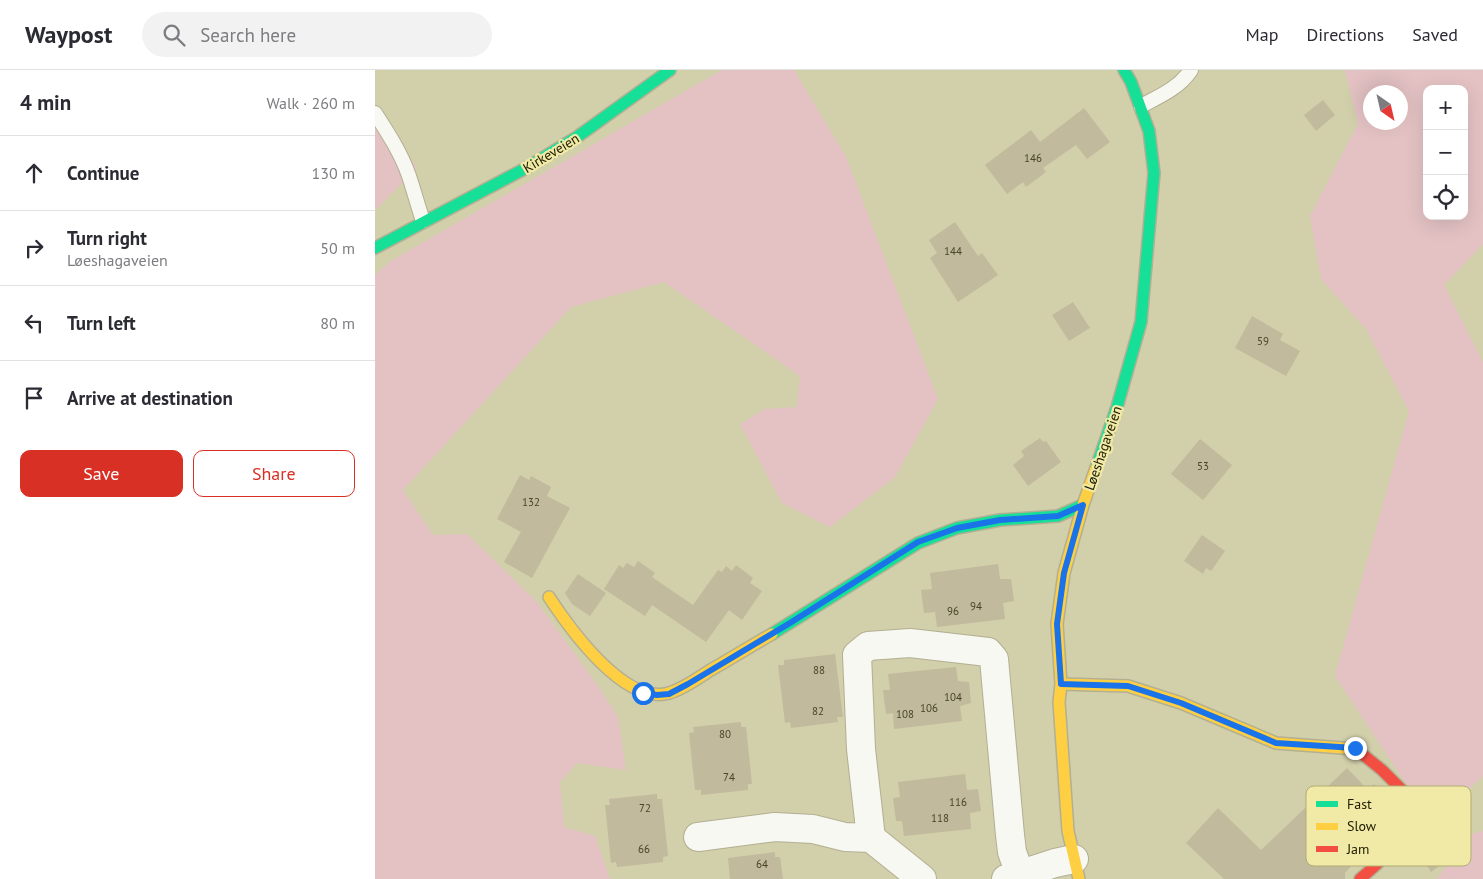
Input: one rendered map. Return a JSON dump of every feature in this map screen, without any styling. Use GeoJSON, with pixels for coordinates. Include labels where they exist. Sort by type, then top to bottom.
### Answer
{"type":"FeatureCollection","features":[{"type":"Feature","properties":{"kind":"street","name":"Kirkeveien"},"geometry":{"type":"LineString","coordinates":[[377,242],[423,221],[528,167],[637,96],[670,70]]}},
{"type":"Feature","properties":{"kind":"street","name":"Løeshagaveien"},"geometry":{"type":"LineString","coordinates":[[1077,869],[1068,831],[1059,702],[1061,684],[1057,624],[1063,581],[1083,505],[1117,407],[1141,322],[1154,173],[1149,130],[1131,82],[1124,70]]}},
{"type":"Feature","properties":{"kind":"street"},"geometry":{"type":"LineString","coordinates":[[549,597],[564,619],[601,662],[616,676],[629,686],[643,693],[669,694],[790,623],[918,542],[957,528],[1000,520],[1058,516],[1083,505]]}},
{"type":"Feature","properties":{"kind":"street"},"geometry":{"type":"LineString","coordinates":[[871,838],[861,749],[857,655],[868,646],[910,643],[988,652],[994,659],[1013,877],[1055,863],[1077,869]]}},
{"type":"Feature","properties":{"kind":"street"},"geometry":{"type":"LineString","coordinates":[[1061,684],[1128,686],[1181,703],[1276,743],[1355,748],[1398,786]]}},
{"type":"Feature","properties":{"kind":"street"},"geometry":{"type":"LineString","coordinates":[[698,838],[775,827],[813,829],[845,837],[871,838],[922,879]]}},
{"type":"Feature","properties":{"kind":"street"},"geometry":{"type":"LineString","coordinates":[[1360,879],[1375,866]]}},
{"type":"Feature","properties":{"kind":"lane"},"geometry":{"type":"LineString","coordinates":[[1141,106],[1175,88],[1191,70]]}},
{"type":"Feature","properties":{"kind":"lane"},"geometry":{"type":"LineString","coordinates":[[375,113],[403,162],[423,221]]}},
{"type":"Feature","properties":{"kind":"shaded area"},"geometry":{"type":"Polygon","coordinates":[[[722,70],[794,70],[846,157],[938,399],[895,477],[830,527],[782,503],[740,424],[765,409],[797,407],[800,376],[664,282],[571,307],[403,490],[433,535],[467,534],[536,601],[598,686],[618,717],[626,770],[577,763],[560,782],[564,827],[595,836],[610,879],[375,879],[375,275],[391,261],[722,70]]]}},
{"type":"Feature","properties":{"kind":"shaded area"},"geometry":{"type":"Polygon","coordinates":[[[1345,70],[1483,70],[1483,244],[1444,285],[1483,362],[1483,776],[1471,787],[1408,786],[1335,676],[1409,411],[1366,329],[1321,279],[1310,216],[1358,124],[1345,70]]]}},
{"type":"Feature","properties":{"kind":"shaded area"},"geometry":{"type":"Polygon","coordinates":[[[375,103],[417,168],[375,210],[375,103]]]}},
{"type":"Feature","properties":{"kind":"shaded area"},"geometry":{"type":"Polygon","coordinates":[[[1483,831],[1483,879],[1437,879],[1446,866],[1471,866],[1471,834],[1483,831]]]}},
{"type":"Feature","properties":{"kind":"building"},"geometry":{"type":"Polygon","coordinates":[[[1323,100],[1335,115],[1316,131],[1304,115],[1323,100]]]}},
{"type":"Feature","properties":{"kind":"building"},"geometry":{"type":"Polygon","coordinates":[[[1084,108],[1110,142],[1087,159],[1076,145],[1043,168],[1046,172],[1026,187],[1023,182],[1007,194],[985,165],[1031,130],[1040,142],[1084,108]]]}},
{"type":"Feature","properties":{"kind":"building"},"geometry":{"type":"Polygon","coordinates":[[[955,222],[978,256],[982,253],[998,275],[958,302],[930,258],[937,253],[929,240],[955,222]]]}},
{"type":"Feature","properties":{"kind":"building"},"geometry":{"type":"Polygon","coordinates":[[[1073,302],[1090,328],[1069,341],[1052,315],[1073,302]]]}},
{"type":"Feature","properties":{"kind":"building"},"geometry":{"type":"Polygon","coordinates":[[[1252,316],[1283,334],[1280,340],[1300,351],[1286,376],[1235,348],[1252,316]]]}},
{"type":"Feature","properties":{"kind":"building"},"geometry":{"type":"Polygon","coordinates":[[[1040,438],[1043,442],[1046,441],[1061,462],[1028,486],[1013,465],[1024,456],[1021,451],[1040,438]]]}},
{"type":"Feature","properties":{"kind":"building"},"geometry":{"type":"Polygon","coordinates":[[[1200,439],[1232,465],[1203,500],[1171,474],[1200,439]]]}},
{"type":"Feature","properties":{"kind":"building"},"geometry":{"type":"Polygon","coordinates":[[[520,475],[529,480],[531,476],[551,487],[547,496],[570,508],[532,578],[504,562],[521,532],[497,519],[520,475]]]}},
{"type":"Feature","properties":{"kind":"building"},"geometry":{"type":"Polygon","coordinates":[[[1202,535],[1225,551],[1211,571],[1206,568],[1203,574],[1184,561],[1202,535]]]}},
{"type":"Feature","properties":{"kind":"building"},"geometry":{"type":"Polygon","coordinates":[[[638,561],[655,573],[652,577],[693,605],[718,570],[722,572],[726,566],[732,571],[736,565],[753,578],[750,583],[762,591],[742,620],[729,610],[706,642],[652,605],[645,616],[604,589],[619,565],[623,568],[627,563],[634,567],[638,561]]]}},
{"type":"Feature","properties":{"kind":"building"},"geometry":{"type":"Polygon","coordinates":[[[998,564],[1000,579],[1011,579],[1014,601],[1003,603],[1005,619],[937,627],[935,612],[924,613],[921,590],[932,589],[930,573],[998,564]]]}},
{"type":"Feature","properties":{"kind":"building"},"geometry":{"type":"Polygon","coordinates":[[[578,574],[606,593],[590,616],[572,604],[565,593],[578,574]]]}},
{"type":"Feature","properties":{"kind":"building"},"geometry":{"type":"Polygon","coordinates":[[[835,654],[843,717],[837,717],[838,722],[791,728],[790,722],[785,723],[778,665],[784,665],[784,660],[835,654]]]}},
{"type":"Feature","properties":{"kind":"building"},"geometry":{"type":"Polygon","coordinates":[[[956,667],[958,681],[969,682],[971,703],[960,706],[962,721],[894,729],[893,713],[886,714],[883,690],[890,690],[888,674],[956,667]]]}},
{"type":"Feature","properties":{"kind":"building"},"geometry":{"type":"Polygon","coordinates":[[[741,722],[741,727],[746,727],[752,784],[748,784],[748,790],[701,795],[701,790],[695,790],[689,733],[694,732],[693,727],[741,722]]]}},
{"type":"Feature","properties":{"kind":"building"},"geometry":{"type":"Polygon","coordinates":[[[1347,768],[1364,786],[1328,786],[1347,768]]]}},
{"type":"Feature","properties":{"kind":"building"},"geometry":{"type":"Polygon","coordinates":[[[965,774],[967,790],[978,789],[981,811],[970,813],[971,829],[904,836],[902,821],[896,821],[893,798],[900,797],[898,782],[965,774]]]}},
{"type":"Feature","properties":{"kind":"building"},"geometry":{"type":"Polygon","coordinates":[[[657,794],[657,799],[662,799],[668,856],[663,857],[663,862],[617,867],[616,862],[611,863],[605,805],[610,805],[609,799],[657,794]]]}},
{"type":"Feature","properties":{"kind":"building"},"geometry":{"type":"Polygon","coordinates":[[[1306,807],[1306,866],[1351,866],[1345,873],[1345,879],[1224,879],[1186,843],[1218,808],[1261,850],[1306,807]]]}},
{"type":"Feature","properties":{"kind":"building"},"geometry":{"type":"Polygon","coordinates":[[[775,852],[775,857],[780,857],[783,879],[730,879],[728,858],[775,852]]]}},
{"type":"Feature","properties":{"kind":"building"},"geometry":{"type":"Polygon","coordinates":[[[1427,866],[1439,866],[1431,872],[1427,866]]]}},
{"type":"Feature","properties":{"kind":"traffic: fast"},"geometry":{"type":"LineString","coordinates":[[375,248],[528,167],[577,137],[670,70]]}},
{"type":"Feature","properties":{"kind":"traffic: fast"},"geometry":{"type":"LineString","coordinates":[[1096,468],[1117,407],[1141,322],[1154,173],[1149,131],[1131,82],[1124,70]]}},
{"type":"Feature","properties":{"kind":"traffic: fast"},"geometry":{"type":"LineString","coordinates":[[772,634],[918,543],[957,528],[1000,520],[1058,516],[1083,505]]}},
{"type":"Feature","properties":{"kind":"traffic: slow"},"geometry":{"type":"LineString","coordinates":[[1079,879],[1068,831],[1059,702],[1061,684],[1057,624],[1064,573],[1083,505],[1096,468]]}},
{"type":"Feature","properties":{"kind":"traffic: slow"},"geometry":{"type":"LineString","coordinates":[[549,597],[570,627],[600,662],[617,677],[635,688],[652,694],[669,693],[690,684],[772,634]]}},
{"type":"Feature","properties":{"kind":"traffic: slow"},"geometry":{"type":"LineString","coordinates":[[1061,684],[1128,686],[1181,703],[1276,743],[1356,749]]}},
{"type":"Feature","properties":{"kind":"traffic: jam"},"geometry":{"type":"LineString","coordinates":[[1356,749],[1398,786]]}},
{"type":"Feature","properties":{"kind":"traffic: jam"},"geometry":{"type":"LineString","coordinates":[[1360,879],[1375,866]]}},
{"type":"Feature","properties":{"kind":"route"},"geometry":{"type":"LineString","coordinates":[[643,693],[669,694],[688,684],[790,623],[918,542],[957,528],[1000,520],[1058,516],[1083,505],[1064,573],[1057,624],[1061,684],[1128,686],[1181,703],[1276,743],[1355,748]]}}]}
